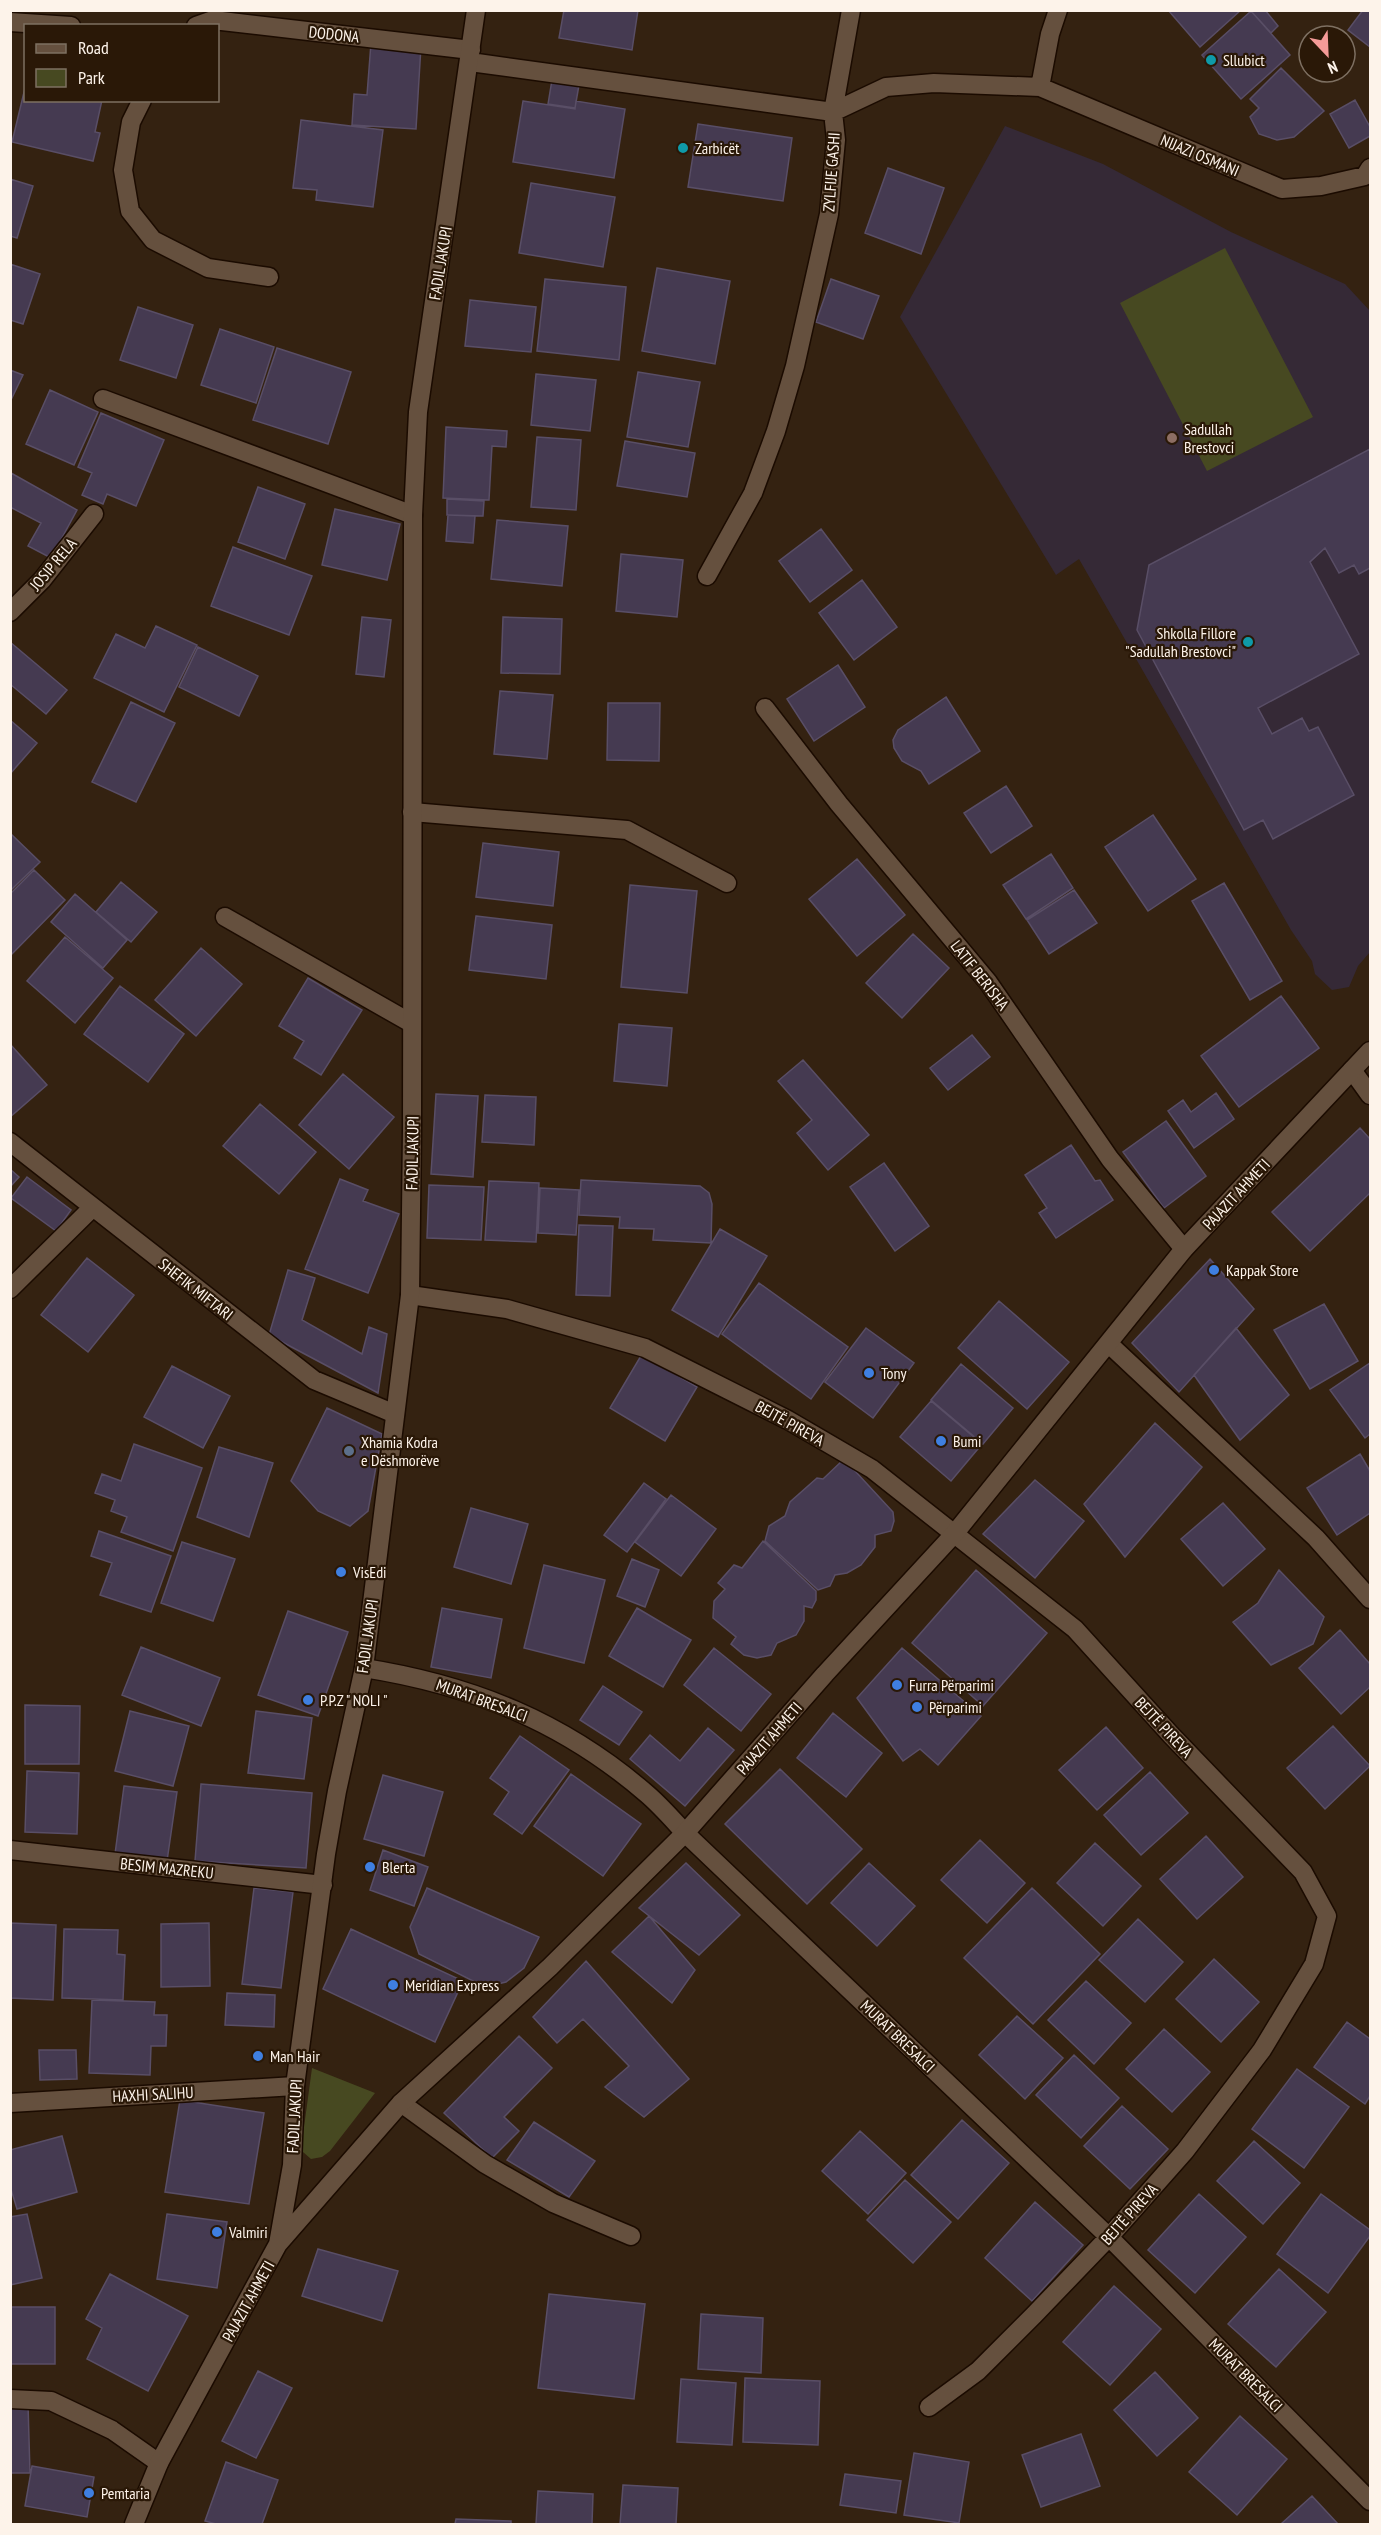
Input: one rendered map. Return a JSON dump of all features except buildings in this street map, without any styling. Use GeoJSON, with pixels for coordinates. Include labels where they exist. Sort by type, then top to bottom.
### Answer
{"type":"FeatureCollection","features":[{"type":"Feature","properties":{"kind":"street","name":"FADIL JAKUPI"},"geometry":{"type":"LineString","coordinates":[[278,2244],[291,2164],[295,2086],[337,1791],[364,1668],[410,1295],[413,515],[418,412],[476,10]]}},
{"type":"Feature","properties":{"kind":"street"},"geometry":{"type":"LineString","coordinates":[[833,112],[851,10]]}},
{"type":"Feature","properties":{"kind":"street"},"geometry":{"type":"LineString","coordinates":[[833,112],[886,87],[934,83],[1041,87],[1050,34],[1058,10]]}},
{"type":"Feature","properties":{"kind":"street","name":"DODONA"},"geometry":{"type":"LineString","coordinates":[[207,19],[471,56]]}},
{"type":"Feature","properties":{"kind":"street"},"geometry":{"type":"LineString","coordinates":[[10,22],[40,24]]}},
{"type":"Feature","properties":{"kind":"street","name":"ZYLFIJE GASHI"},"geometry":{"type":"LineString","coordinates":[[471,56],[833,112],[836,140],[829,214],[795,366],[776,431],[753,494],[707,576]]}},
{"type":"Feature","properties":{"kind":"street","name":"NIJAZI OSMANI"},"geometry":{"type":"LineString","coordinates":[[1041,87],[1282,189],[1321,186],[1369,178]]}},
{"type":"Feature","properties":{"kind":"street"},"geometry":{"type":"LineString","coordinates":[[140,102],[131,122],[123,170],[130,211],[153,240],[208,268],[269,277]]}},
{"type":"Feature","properties":{"kind":"street"},"geometry":{"type":"LineString","coordinates":[[104,399],[413,515]]}},
{"type":"Feature","properties":{"kind":"street","name":"JOSIP RELA"},"geometry":{"type":"LineString","coordinates":[[10,612],[42,580],[94,514]]}},
{"type":"Feature","properties":{"kind":"street","name":"LATIF BERISHA"},"geometry":{"type":"LineString","coordinates":[[765,708],[839,804],[988,982],[1110,1159],[1184,1249]]}},
{"type":"Feature","properties":{"kind":"street"},"geometry":{"type":"LineString","coordinates":[[412,812],[627,830],[727,883]]}},
{"type":"Feature","properties":{"kind":"street"},"geometry":{"type":"LineString","coordinates":[[225,917],[411,1023]]}},
{"type":"Feature","properties":{"kind":"street","name":"PAJAZIT AHMETI"},"geometry":{"type":"LineString","coordinates":[[134,2524],[159,2463],[278,2244],[401,2103],[550,1966],[685,1833],[825,1674],[955,1533],[1184,1249],[1371,1051]]}},
{"type":"Feature","properties":{"kind":"street"},"geometry":{"type":"LineString","coordinates":[[1352,1070],[1371,1095]]}},
{"type":"Feature","properties":{"kind":"street","name":"SHEFIK MIFTARI"},"geometry":{"type":"LineString","coordinates":[[10,1142],[314,1380],[395,1414]]}},
{"type":"Feature","properties":{"kind":"street"},"geometry":{"type":"LineString","coordinates":[[10,1289],[92,1208]]}},
{"type":"Feature","properties":{"kind":"street","name":"BEJTË PIREVA"},"geometry":{"type":"LineString","coordinates":[[410,1295],[507,1310],[645,1348],[788,1420],[872,1469],[1075,1629],[1171,1735],[1304,1872],[1327,1916],[1314,1964],[1262,2050],[1185,2151],[1109,2237],[978,2371],[929,2407]]}},
{"type":"Feature","properties":{"kind":"street"},"geometry":{"type":"LineString","coordinates":[[1109,1344],[1316,1538],[1371,1599]]}},
{"type":"Feature","properties":{"kind":"street","name":"MURAT BRESALCI"},"geometry":{"type":"LineString","coordinates":[[364,1668],[411,1675],[509,1706],[556,1730],[601,1759],[648,1794],[685,1833],[1109,2237],[1371,2501]]}},
{"type":"Feature","properties":{"kind":"street","name":"BESIM MAZREKU"},"geometry":{"type":"LineString","coordinates":[[10,1850],[323,1885]]}},
{"type":"Feature","properties":{"kind":"street","name":"HAXHI SALIHU"},"geometry":{"type":"LineString","coordinates":[[10,2103],[295,2086]]}},
{"type":"Feature","properties":{"kind":"street"},"geometry":{"type":"LineString","coordinates":[[401,2103],[495,2170],[553,2203],[631,2236]]}},
{"type":"Feature","properties":{"kind":"street"},"geometry":{"type":"LineString","coordinates":[[10,2399],[51,2401],[112,2430],[159,2463]]}},
{"type":"Feature","properties":{"kind":"shaded area","name":"Sadullah Brestovci"},"geometry":{"type":"Polygon","coordinates":[[[1005,126],[1103,164],[1231,232],[1345,284],[1370,311],[1370,952],[1358,966],[1349,987],[1332,990],[1315,974],[1312,961],[1291,930],[1079,559],[1056,575],[900,317],[1005,126]]]}},
{"type":"Feature","properties":{"kind":"green space"},"geometry":{"type":"Polygon","coordinates":[[[1225,248],[1313,417],[1207,471],[1120,303],[1225,248]]]}},
{"type":"Feature","properties":{"kind":"green space"},"geometry":{"type":"Polygon","coordinates":[[[312,2068],[375,2093],[330,2151],[322,2157],[311,2159],[303,2152],[302,2142],[312,2068]]]}},
{"type":"Feature","properties":{"kind":"place","name":"Sllubict"},"geometry":{"type":"Point","coordinates":[1211,60]}},
{"type":"Feature","properties":{"kind":"place","name":"Zarbicët"},"geometry":{"type":"Point","coordinates":[683,148]}},
{"type":"Feature","properties":{"kind":"place","name":"Sadullah Brestovci"},"geometry":{"type":"Point","coordinates":[1172,438]}},
{"type":"Feature","properties":{"kind":"place","name":"Shkolla Fillore \"Sadullah Brestovci\""},"geometry":{"type":"Point","coordinates":[1248,642]}},
{"type":"Feature","properties":{"kind":"place","name":"Kappak Store"},"geometry":{"type":"Point","coordinates":[1214,1270]}},
{"type":"Feature","properties":{"kind":"place","name":"Tony"},"geometry":{"type":"Point","coordinates":[869,1373]}},
{"type":"Feature","properties":{"kind":"place","name":"Bumi"},"geometry":{"type":"Point","coordinates":[941,1441]}},
{"type":"Feature","properties":{"kind":"place","name":"Xhamia Kodra e Dëshmorëve"},"geometry":{"type":"Point","coordinates":[349,1451]}},
{"type":"Feature","properties":{"kind":"place","name":"VisEdi"},"geometry":{"type":"Point","coordinates":[341,1572]}},
{"type":"Feature","properties":{"kind":"place","name":"Furra Përparimi"},"geometry":{"type":"Point","coordinates":[897,1685]}},
{"type":"Feature","properties":{"kind":"place","name":"P.P.Z \" NOLI \""},"geometry":{"type":"Point","coordinates":[308,1700]}},
{"type":"Feature","properties":{"kind":"place","name":"Përparimi"},"geometry":{"type":"Point","coordinates":[917,1707]}},
{"type":"Feature","properties":{"kind":"place","name":"Blerta"},"geometry":{"type":"Point","coordinates":[370,1867]}},
{"type":"Feature","properties":{"kind":"place","name":"Meridian Express"},"geometry":{"type":"Point","coordinates":[393,1985]}},
{"type":"Feature","properties":{"kind":"place","name":"Man Hair"},"geometry":{"type":"Point","coordinates":[258,2056]}},
{"type":"Feature","properties":{"kind":"place","name":"Valmiri"},"geometry":{"type":"Point","coordinates":[217,2232]}},
{"type":"Feature","properties":{"kind":"place","name":"Pemtaria"},"geometry":{"type":"Point","coordinates":[89,2493]}}]}
